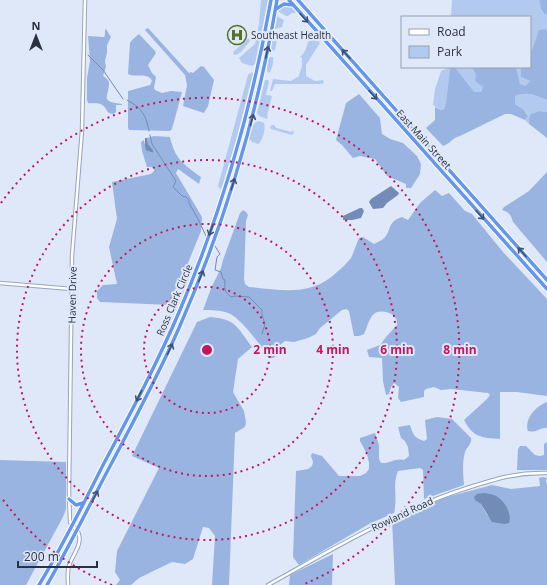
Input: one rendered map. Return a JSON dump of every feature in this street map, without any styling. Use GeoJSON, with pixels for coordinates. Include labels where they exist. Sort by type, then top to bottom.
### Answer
{"type":"FeatureCollection","features":[{"type":"Feature","properties":{"kind":"highway","name":"Ross Clark Circle"},"geometry":{"type":"LineString","coordinates":[[39,585],[72,526],[158,358],[194,275],[237,148],[257,71],[271,0]]}},
{"type":"Feature","properties":{"kind":"highway","name":"Ross Clark Circle"},"geometry":{"type":"LineString","coordinates":[[47,585],[164,361],[203,270],[244,150],[263,73],[277,0]]}},
{"type":"Feature","properties":{"kind":"highway","name":"East Main Street"},"geometry":{"type":"LineString","coordinates":[[289,0],[547,289]]}},
{"type":"Feature","properties":{"kind":"highway","name":"East Main Street"},"geometry":{"type":"LineString","coordinates":[[298,0],[547,280]]}},
{"type":"Feature","properties":{"kind":"highway"},"geometry":{"type":"LineString","coordinates":[[276,10],[284,4],[293,6]]}},
{"type":"Feature","properties":{"kind":"highway"},"geometry":{"type":"LineString","coordinates":[[257,71],[263,73]]}},
{"type":"Feature","properties":{"kind":"highway"},"geometry":{"type":"LineString","coordinates":[[225,186],[228,198]]}},
{"type":"Feature","properties":{"kind":"highway"},"geometry":{"type":"LineString","coordinates":[[223,193],[227,203]]}},
{"type":"Feature","properties":{"kind":"highway"},"geometry":{"type":"LineString","coordinates":[[158,358],[164,361]]}},
{"type":"Feature","properties":{"kind":"highway"},"geometry":{"type":"LineString","coordinates":[[112,449],[117,452]]}},
{"type":"Feature","properties":{"kind":"highway"},"geometry":{"type":"LineString","coordinates":[[69,499],[76,505],[84,502]]}},
{"type":"Feature","properties":{"kind":"street","name":"Haven Drive"},"geometry":{"type":"LineString","coordinates":[[72,526],[69,499],[73,243],[78,197],[82,130],[85,0]]}},
{"type":"Feature","properties":{"kind":"street"},"geometry":{"type":"LineString","coordinates":[[0,283],[72,289]]}},
{"type":"Feature","properties":{"kind":"street","name":"Rowland Road"},"geometry":{"type":"LineString","coordinates":[[268,585],[394,516],[430,501],[506,476],[533,473],[547,474]]}},
{"type":"Feature","properties":{"kind":"street"},"geometry":{"type":"LineString","coordinates":[[68,585],[69,566],[79,542],[77,530],[72,526]]}},
{"type":"Feature","properties":{"kind":"green space"},"geometry":{"type":"Polygon","coordinates":[[[261,0],[268,0],[255,64],[252,66],[242,63],[239,58],[255,44],[259,24],[261,0]]]}},
{"type":"Feature","properties":{"kind":"green space"},"geometry":{"type":"Polygon","coordinates":[[[452,0],[539,0],[541,9],[545,15],[547,14],[547,31],[545,29],[537,36],[531,52],[531,16],[451,16],[452,0]]]}},
{"type":"Feature","properties":{"kind":"green space"},"geometry":{"type":"Polygon","coordinates":[[[283,5],[291,6],[296,13],[286,16],[278,11],[283,5]]]}},
{"type":"Feature","properties":{"kind":"green space"},"geometry":{"type":"Polygon","coordinates":[[[277,16],[284,20],[282,27],[275,29],[277,16]]]}},
{"type":"Feature","properties":{"kind":"green space"},"geometry":{"type":"Polygon","coordinates":[[[276,33],[278,35],[275,50],[273,51],[271,47],[274,34],[276,33]]]}},
{"type":"Feature","properties":{"kind":"green space"},"geometry":{"type":"Polygon","coordinates":[[[312,35],[315,36],[320,43],[306,65],[306,76],[315,81],[323,80],[324,83],[275,84],[272,91],[270,91],[273,79],[291,81],[297,77],[298,78],[302,66],[302,58],[300,57],[303,55],[312,35]]]}},
{"type":"Feature","properties":{"kind":"green space"},"geometry":{"type":"Polygon","coordinates":[[[249,38],[250,41],[241,52],[234,55],[233,52],[249,38]]]}},
{"type":"Feature","properties":{"kind":"green space"},"geometry":{"type":"Polygon","coordinates":[[[270,57],[273,57],[273,61],[272,68],[269,73],[267,71],[268,60],[270,57]]]}},
{"type":"Feature","properties":{"kind":"green space"},"geometry":{"type":"Polygon","coordinates":[[[448,68],[473,68],[479,84],[483,87],[481,92],[474,92],[446,105],[444,109],[441,110],[433,105],[435,89],[441,71],[448,68]]]}},
{"type":"Feature","properties":{"kind":"green space"},"geometry":{"type":"Polygon","coordinates":[[[516,68],[521,68],[521,77],[530,81],[525,86],[520,85],[516,68]]]}},
{"type":"Feature","properties":{"kind":"green space"},"geometry":{"type":"Polygon","coordinates":[[[252,72],[253,74],[236,140],[222,187],[220,189],[218,186],[248,75],[252,72]]]}},
{"type":"Feature","properties":{"kind":"green space"},"geometry":{"type":"Polygon","coordinates":[[[265,80],[268,80],[269,82],[266,95],[272,96],[267,119],[259,116],[257,113],[265,80]]]}},
{"type":"Feature","properties":{"kind":"green space"},"geometry":{"type":"Polygon","coordinates":[[[523,93],[537,95],[547,100],[547,112],[540,111],[529,119],[529,124],[525,120],[528,115],[524,110],[515,104],[515,96],[523,93]]]}},
{"type":"Feature","properties":{"kind":"green space"},"geometry":{"type":"Polygon","coordinates":[[[259,121],[264,123],[265,128],[263,137],[258,144],[249,139],[254,123],[259,121]]]}},
{"type":"Feature","properties":{"kind":"green space"},"geometry":{"type":"Polygon","coordinates":[[[272,125],[276,128],[292,132],[293,130],[294,133],[292,135],[271,129],[270,127],[272,125]]]}},
{"type":"Feature","properties":{"kind":"shaded area"},"geometry":{"type":"Polygon","coordinates":[[[539,0],[547,0],[547,14],[545,15],[541,9],[539,0]]]}},
{"type":"Feature","properties":{"kind":"shaded area"},"geometry":{"type":"Polygon","coordinates":[[[148,28],[189,73],[193,73],[201,66],[204,67],[214,80],[208,106],[204,113],[183,106],[187,85],[185,75],[145,30],[148,28]]]}},
{"type":"Feature","properties":{"kind":"shaded area"},"geometry":{"type":"Polygon","coordinates":[[[106,29],[111,37],[107,45],[105,61],[106,67],[103,76],[109,83],[107,100],[122,104],[116,105],[116,112],[113,114],[109,113],[104,106],[97,103],[88,103],[87,100],[87,78],[90,61],[88,36],[104,37],[106,29]]]}},
{"type":"Feature","properties":{"kind":"shaded area"},"geometry":{"type":"Polygon","coordinates":[[[546,29],[547,31],[547,100],[535,95],[527,94],[515,96],[515,104],[524,110],[528,116],[525,120],[511,114],[505,114],[455,138],[443,146],[426,128],[435,120],[435,107],[441,110],[444,109],[451,68],[456,69],[474,92],[481,92],[483,87],[475,81],[476,74],[473,68],[516,68],[520,84],[525,86],[530,81],[521,77],[521,68],[531,68],[531,52],[539,30],[546,29]]]}},
{"type":"Feature","properties":{"kind":"shaded area"},"geometry":{"type":"Polygon","coordinates":[[[139,34],[156,53],[148,65],[156,77],[155,90],[162,93],[171,91],[182,92],[172,129],[170,131],[129,130],[128,128],[128,91],[150,85],[152,81],[148,77],[128,74],[130,43],[139,34]]]}},
{"type":"Feature","properties":{"kind":"shaded area"},"geometry":{"type":"Polygon","coordinates":[[[359,94],[380,118],[382,134],[390,139],[403,143],[417,156],[421,164],[420,174],[411,188],[406,188],[406,184],[387,176],[375,159],[360,156],[353,158],[336,140],[346,103],[359,94]]]}},
{"type":"Feature","properties":{"kind":"shaded area"},"geometry":{"type":"Polygon","coordinates":[[[540,111],[547,112],[547,138],[529,124],[531,114],[540,111]]]}},
{"type":"Feature","properties":{"kind":"shaded area"},"geometry":{"type":"Polygon","coordinates":[[[154,136],[170,137],[177,156],[201,177],[199,184],[178,169],[176,173],[202,217],[201,231],[171,305],[100,302],[97,298],[97,291],[103,285],[117,284],[109,247],[117,219],[112,182],[151,174],[154,171],[154,167],[147,167],[141,142],[144,140],[149,151],[153,153],[153,150],[148,144],[147,138],[154,136]]]}},
{"type":"Feature","properties":{"kind":"shaded area"},"geometry":{"type":"Polygon","coordinates":[[[145,138],[147,138],[148,144],[153,150],[153,153],[146,150],[145,138]]]}},
{"type":"Feature","properties":{"kind":"shaded area"},"geometry":{"type":"Polygon","coordinates":[[[547,172],[547,262],[513,222],[509,214],[502,210],[504,207],[529,191],[547,172]]]}},
{"type":"Feature","properties":{"kind":"shaded area"},"geometry":{"type":"Polygon","coordinates":[[[391,186],[399,193],[398,195],[383,208],[373,209],[369,202],[371,199],[391,186]]]}},
{"type":"Feature","properties":{"kind":"shaded area"},"geometry":{"type":"Polygon","coordinates":[[[435,190],[442,196],[449,193],[465,211],[472,214],[503,252],[547,299],[547,396],[517,392],[500,392],[500,439],[478,436],[467,426],[464,420],[487,399],[490,395],[488,393],[451,389],[441,390],[434,387],[424,391],[424,397],[401,402],[398,398],[399,387],[394,383],[389,394],[386,395],[383,381],[382,358],[369,357],[367,350],[380,345],[397,325],[397,320],[389,313],[377,312],[369,321],[364,334],[354,336],[349,311],[346,309],[342,310],[320,328],[316,334],[294,342],[285,341],[280,345],[276,356],[269,358],[237,318],[222,311],[203,310],[221,268],[240,213],[243,210],[248,215],[246,221],[245,284],[249,287],[284,290],[306,289],[327,280],[341,269],[351,258],[359,238],[363,237],[374,244],[381,240],[388,233],[391,224],[402,217],[408,220],[420,203],[435,190]]]}},
{"type":"Feature","properties":{"kind":"shaded area"},"geometry":{"type":"Polygon","coordinates":[[[360,208],[364,211],[361,218],[343,220],[343,216],[360,208]]]}},
{"type":"Feature","properties":{"kind":"shaded area"},"geometry":{"type":"Polygon","coordinates":[[[210,317],[231,322],[239,329],[252,347],[238,359],[233,392],[244,411],[246,422],[245,427],[235,433],[229,585],[212,585],[215,536],[209,528],[203,527],[193,559],[185,564],[172,562],[139,578],[131,585],[116,585],[120,580],[115,572],[117,551],[159,468],[132,456],[197,322],[210,317]]]}},
{"type":"Feature","properties":{"kind":"shaded area"},"geometry":{"type":"Polygon","coordinates":[[[547,402],[547,428],[528,431],[527,426],[529,418],[535,410],[547,402]]]}},
{"type":"Feature","properties":{"kind":"shaded area"},"geometry":{"type":"Polygon","coordinates":[[[437,417],[452,419],[471,438],[463,460],[464,485],[424,499],[423,470],[420,468],[398,471],[395,481],[394,513],[369,524],[299,565],[293,557],[296,471],[308,469],[312,466],[312,453],[322,456],[339,476],[360,476],[366,473],[369,469],[369,463],[360,438],[375,433],[379,445],[379,459],[381,463],[404,460],[409,456],[408,447],[405,441],[401,438],[398,427],[410,425],[414,435],[424,441],[427,439],[425,420],[437,417]]]}},
{"type":"Feature","properties":{"kind":"shaded area"},"geometry":{"type":"Polygon","coordinates":[[[547,442],[547,470],[517,470],[518,449],[520,446],[526,446],[535,455],[540,456],[544,455],[544,444],[547,442]]]}},
{"type":"Feature","properties":{"kind":"shaded area"},"geometry":{"type":"Polygon","coordinates":[[[0,460],[66,462],[66,509],[26,585],[0,585],[0,460]]]}},
{"type":"Feature","properties":{"kind":"shaded area"},"geometry":{"type":"Polygon","coordinates":[[[539,478],[547,478],[547,585],[395,585],[392,519],[447,497],[492,485],[511,489],[540,486],[539,478]],[[478,501],[487,515],[509,523],[478,501]]]}},
{"type":"Feature","properties":{"kind":"shaded area"},"geometry":{"type":"Polygon","coordinates":[[[477,494],[492,494],[502,500],[508,509],[510,516],[509,523],[504,524],[492,522],[481,504],[475,500],[474,497],[477,494]]]}},
{"type":"Feature","properties":{"kind":"shaded area"},"geometry":{"type":"Polygon","coordinates":[[[333,554],[332,585],[289,585],[290,575],[333,554]]]}},
{"type":"Feature","properties":{"kind":"waterway"},"geometry":{"type":"LineString","coordinates":[[88,55],[103,70],[123,99]]}},
{"type":"Feature","properties":{"kind":"waterway"},"geometry":{"type":"LineString","coordinates":[[127,100],[140,109],[145,116],[149,131]]}},
{"type":"Feature","properties":{"kind":"waterway"},"geometry":{"type":"LineString","coordinates":[[150,135],[152,144],[176,181],[173,187],[182,196],[189,200],[189,203],[206,236]]}},
{"type":"Feature","properties":{"kind":"waterway"},"geometry":{"type":"LineString","coordinates":[[215,246],[220,254],[217,257],[215,270],[221,272],[223,279],[225,280],[227,293],[231,297],[249,297],[262,310],[265,324],[262,334]]}},
{"type":"Feature","properties":{"kind":"place","name":"Southeast Health"},"geometry":{"type":"Point","coordinates":[237,35]}}]}
